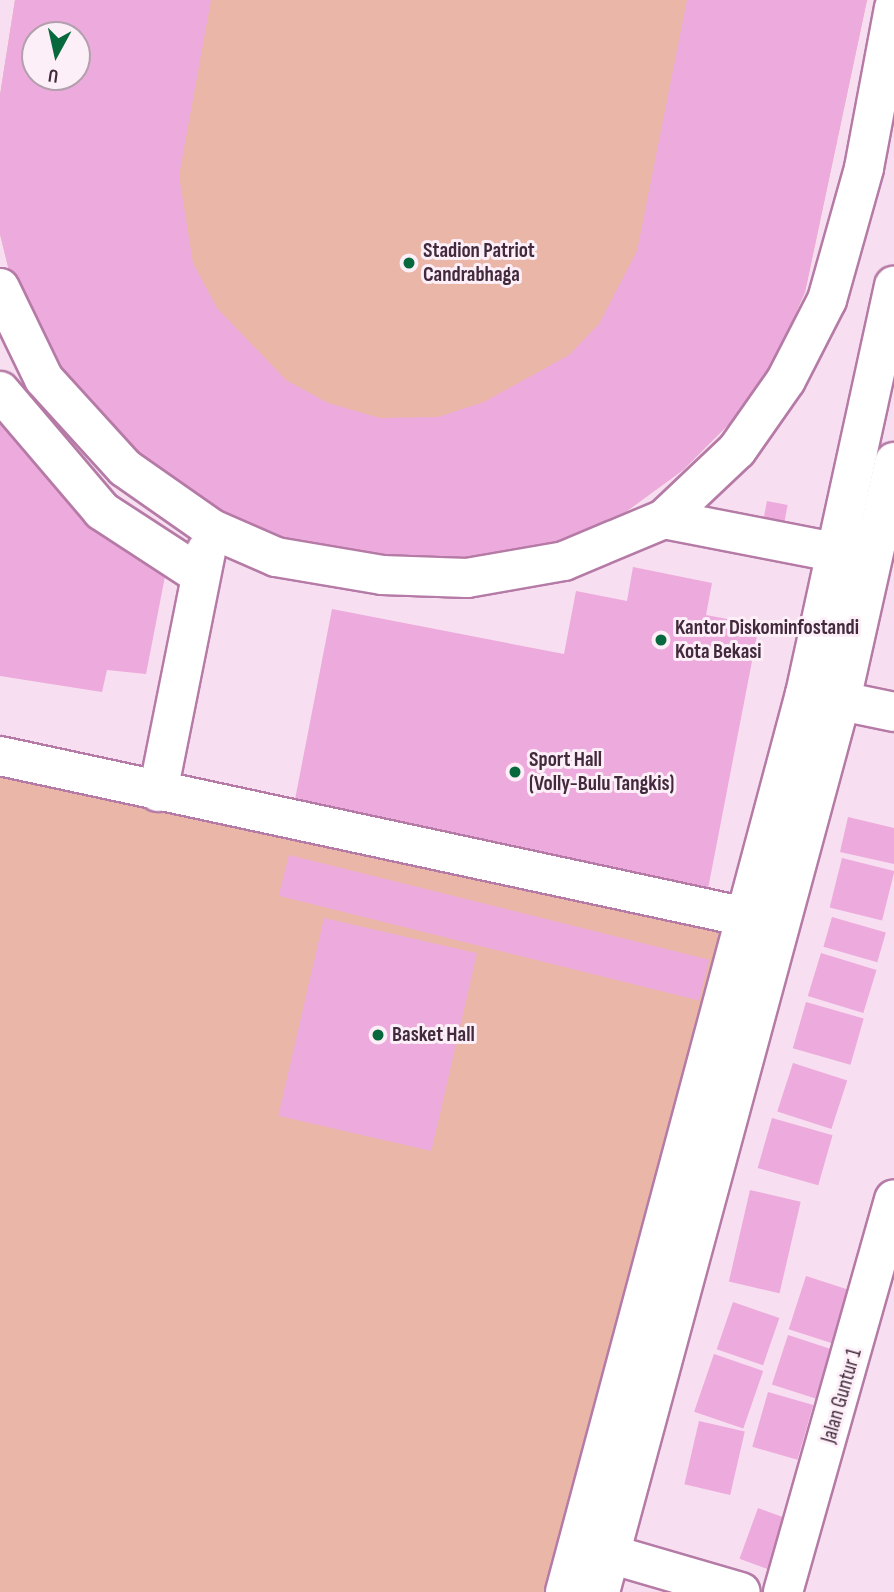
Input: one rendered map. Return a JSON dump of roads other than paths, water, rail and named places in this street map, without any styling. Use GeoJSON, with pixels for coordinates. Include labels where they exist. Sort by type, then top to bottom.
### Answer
{"type":"FeatureCollection","features":[{"type":"Feature","properties":{"kind":"street"},"geometry":{"type":"LineString","coordinates":[[0,288],[44,379],[124,468],[212,528],[276,557],[382,575],[467,578],[564,561],[664,519],[737,450],[786,380],[827,300],[864,169],[894,8]]}},
{"type":"Feature","properties":{"kind":"street"},"geometry":{"type":"LineString","coordinates":[[600,1592],[823,697],[834,552],[894,286]]}},
{"type":"Feature","properties":{"kind":"street"},"geometry":{"type":"LineString","coordinates":[[0,391],[102,511],[200,575]]}},
{"type":"Feature","properties":{"kind":"street"},"geometry":{"type":"LineString","coordinates":[[565,1592],[746,918],[823,697],[894,463]]}},
{"type":"Feature","properties":{"kind":"street"},"geometry":{"type":"LineString","coordinates":[[664,519],[834,552]]}},
{"type":"Feature","properties":{"kind":"street"},"geometry":{"type":"LineString","coordinates":[[158,792],[200,575],[212,528]]}},
{"type":"Feature","properties":{"kind":"street"},"geometry":{"type":"LineString","coordinates":[[823,697],[894,712]]}},
{"type":"Feature","properties":{"kind":"street"},"geometry":{"type":"LineString","coordinates":[[0,756],[746,918]]}},
{"type":"Feature","properties":{"kind":"street","name":"Jalan Guntur 1"},"geometry":{"type":"LineString","coordinates":[[783,1592],[848,1377],[894,1199]]}},
{"type":"Feature","properties":{"kind":"street"},"geometry":{"type":"LineString","coordinates":[[848,1377],[894,1294]]}},
{"type":"Feature","properties":{"kind":"street"},"geometry":{"type":"LineString","coordinates":[[610,1554],[741,1592]]}},
{"type":"Feature","properties":{"kind":"place","name":"Stadion Patriot Candrabhaga"},"geometry":{"type":"Point","coordinates":[409,263]}},
{"type":"Feature","properties":{"kind":"place","name":"Kantor Diskominfostandi Kota Bekasi"},"geometry":{"type":"Point","coordinates":[661,640]}},
{"type":"Feature","properties":{"kind":"place","name":"Sport Hall (Volly-Bulu Tangkis)"},"geometry":{"type":"Point","coordinates":[515,772]}},
{"type":"Feature","properties":{"kind":"place","name":"Basket Hall"},"geometry":{"type":"Point","coordinates":[378,1035]}}]}
